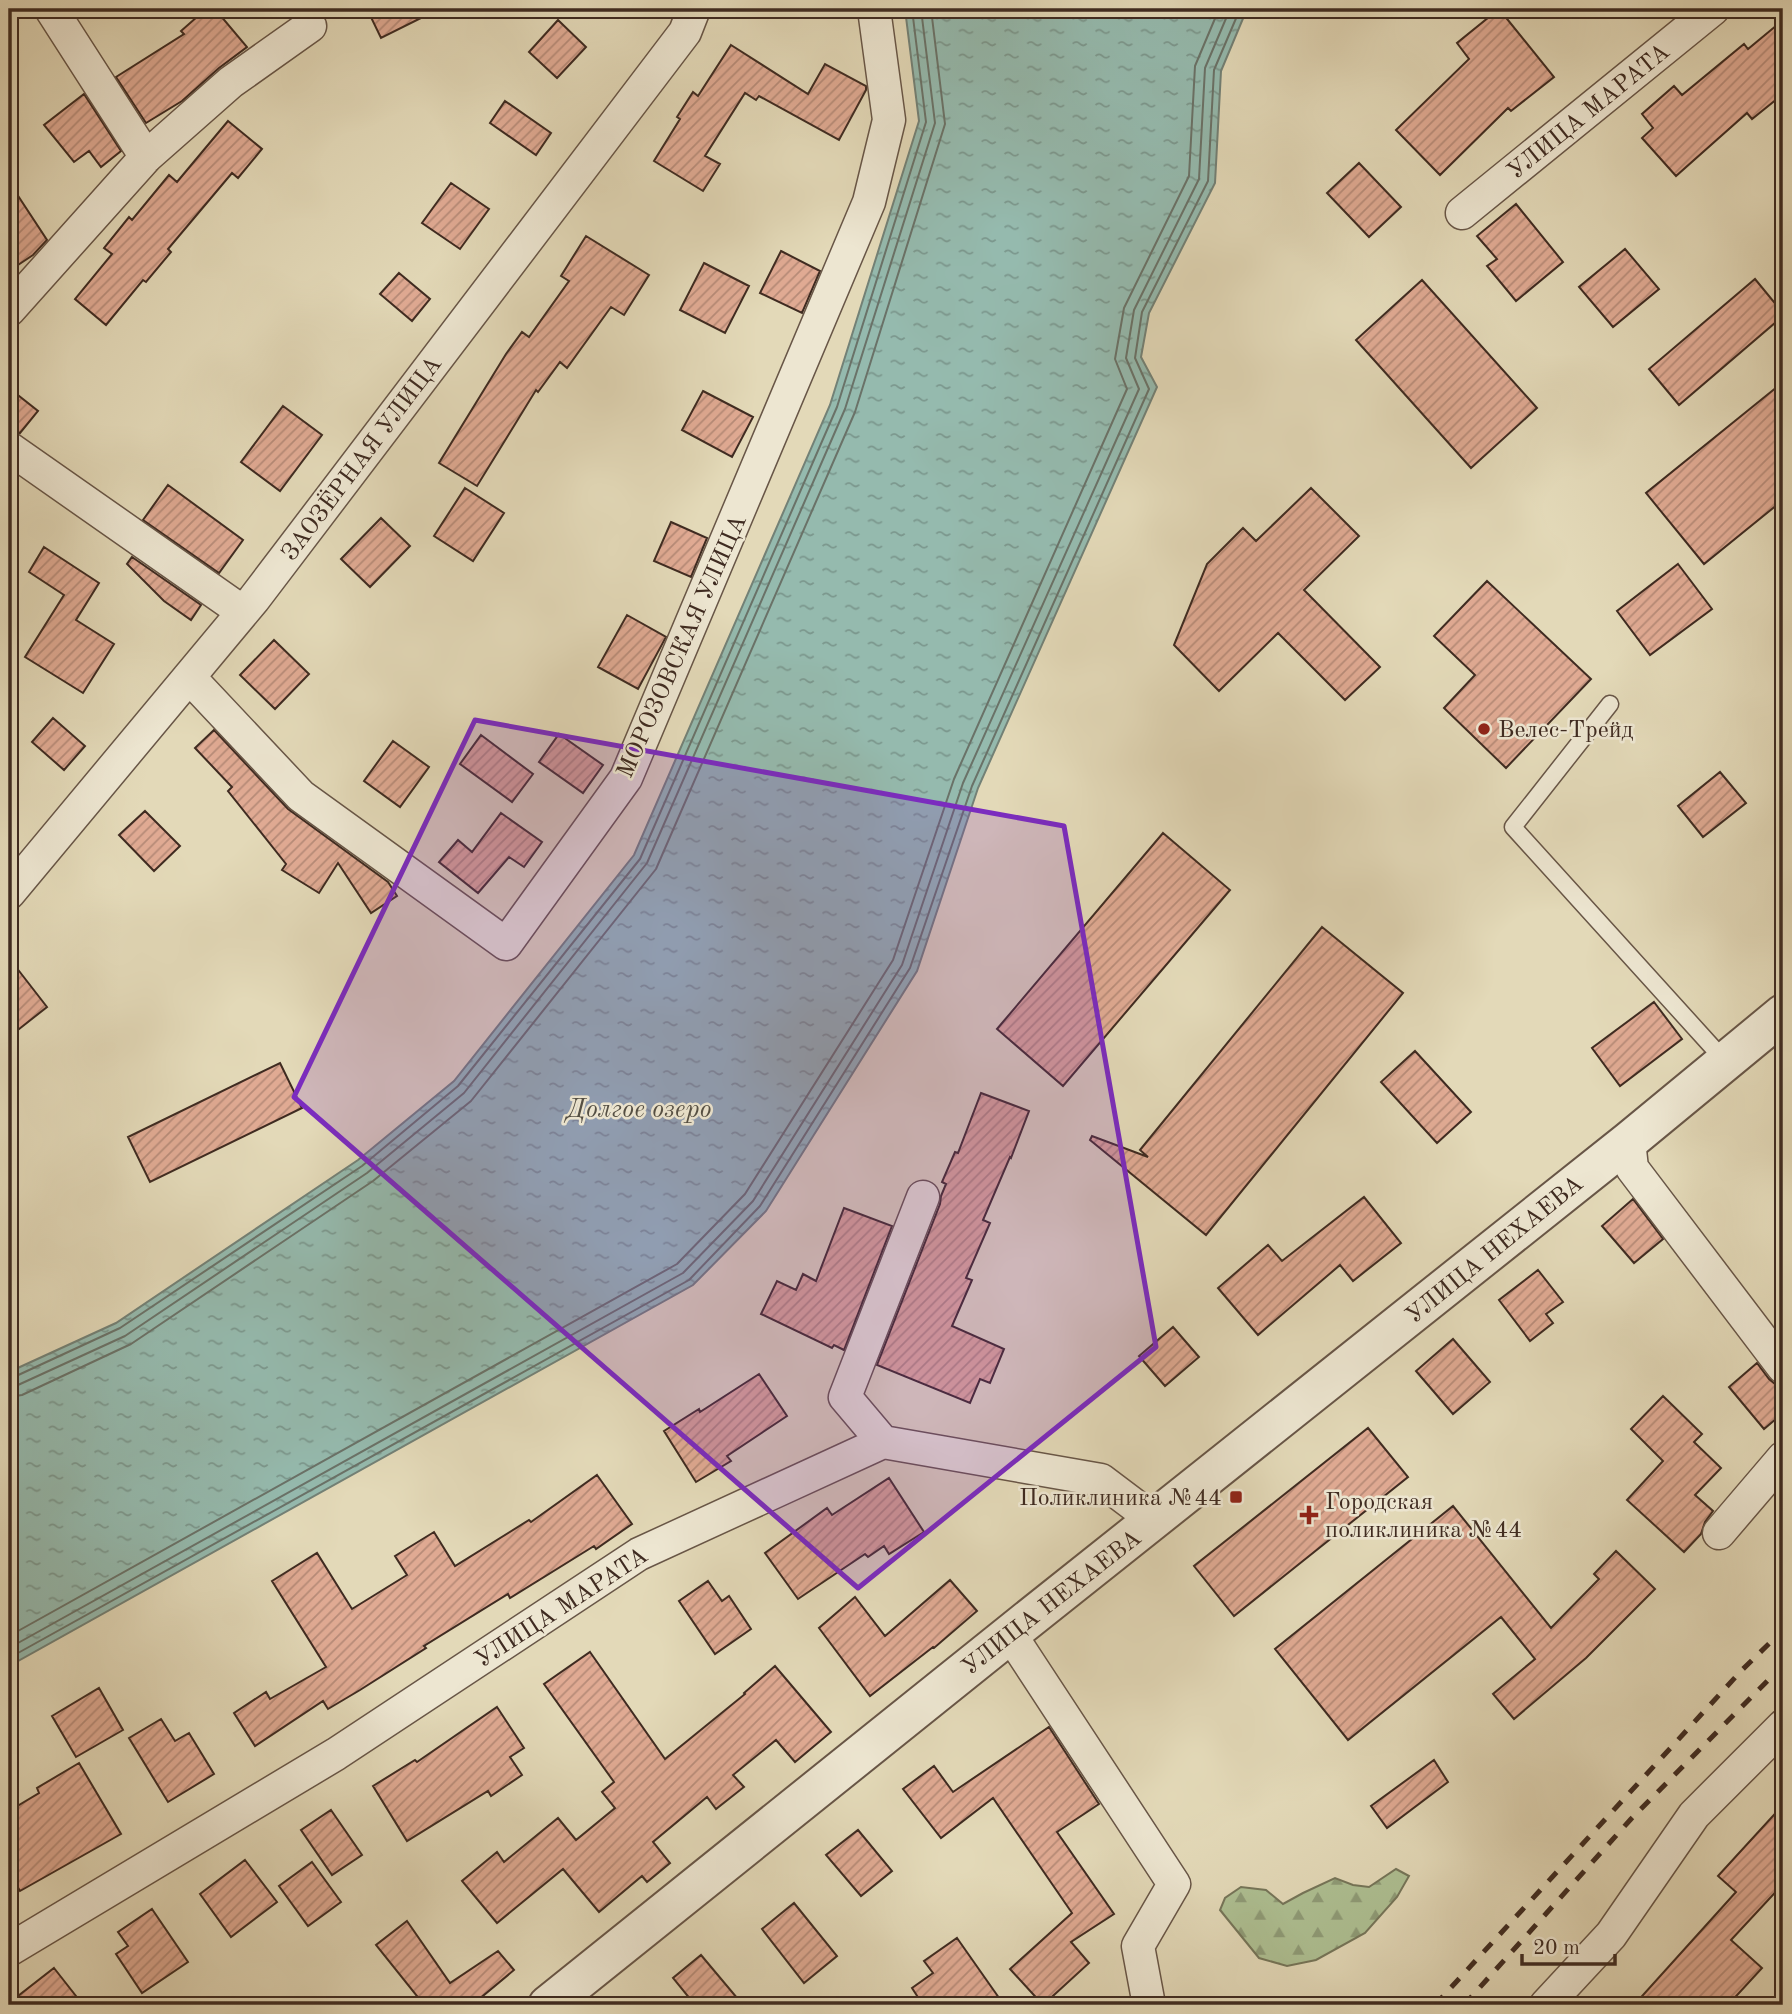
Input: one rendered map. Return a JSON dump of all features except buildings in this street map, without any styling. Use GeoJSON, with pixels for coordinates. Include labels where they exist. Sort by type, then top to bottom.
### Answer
{"type":"FeatureCollection","features":[{"type":"Feature","properties":{"kind":"street"},"geometry":{"type":"LineString","coordinates":[[51,9],[146,157]]}},
{"type":"Feature","properties":{"kind":"street","name":"ЗАОЗЁРНАЯ УЛИЦА"},"geometry":{"type":"LineString","coordinates":[[9,892],[243,612],[685,32],[694,9]]}},
{"type":"Feature","properties":{"kind":"street","name":"МОРОЗОВСКАЯ УЛИЦА"},"geometry":{"type":"LineString","coordinates":[[189,677],[301,796],[506,944],[626,778],[869,202],[889,120],[874,9]]}},
{"type":"Feature","properties":{"kind":"street","name":"УЛИЦА МАРАТА"},"geometry":{"type":"LineString","coordinates":[[1462,213],[1713,9]]}},
{"type":"Feature","properties":{"kind":"street"},"geometry":{"type":"LineString","coordinates":[[9,310],[146,157],[231,82],[310,26]]}},
{"type":"Feature","properties":{"kind":"street"},"geometry":{"type":"LineString","coordinates":[[9,448],[243,612]]}},
{"type":"Feature","properties":{"kind":"street","name":"УЛИЦА НЕХАЕВА"},"geometry":{"type":"LineString","coordinates":[[548,2005],[1629,1141],[1783,1014]]}},
{"type":"Feature","properties":{"kind":"street"},"geometry":{"type":"LineString","coordinates":[[1629,1141],[1632,1168],[1783,1367]]}},
{"type":"Feature","properties":{"kind":"street"},"geometry":{"type":"LineString","coordinates":[[923,1197],[845,1397],[883,1441],[1101,1480],[1154,1520]]}},
{"type":"Feature","properties":{"kind":"street","name":"УЛИЦА МАРАТА"},"geometry":{"type":"LineString","coordinates":[[9,1950],[336,1754],[639,1554],[883,1441]]}},
{"type":"Feature","properties":{"kind":"street"},"geometry":{"type":"LineString","coordinates":[[1719,1533],[1783,1458]]}},
{"type":"Feature","properties":{"kind":"street"},"geometry":{"type":"LineString","coordinates":[[1010,1634],[1174,1884],[1138,1946],[1149,2005]]}},
{"type":"Feature","properties":{"kind":"street"},"geometry":{"type":"LineString","coordinates":[[1546,2005],[1611,1935],[1694,1815],[1783,1726]]}},
{"type":"Feature","properties":{"kind":"lane"},"geometry":{"type":"LineString","coordinates":[[1610,704],[1513,828],[1725,1061]]}},
{"type":"Feature","properties":{"kind":"highlighted area"},"geometry":{"type":"Polygon","coordinates":[[[475,720],[1064,826],[1156,1347],[858,1588],[294,1097],[475,720]]]}},
{"type":"Feature","properties":{"kind":"green space"},"geometry":{"type":"Polygon","coordinates":[[[1396,1869],[1409,1876],[1397,1897],[1365,1933],[1316,1960],[1287,1966],[1259,1958],[1220,1910],[1225,1898],[1241,1887],[1266,1890],[1283,1904],[1335,1878],[1353,1885],[1369,1887],[1396,1869]]]}},
{"type":"Feature","properties":{"kind":"water","name":"Долгое озеро"},"geometry":{"type":"Polygon","coordinates":[[[905,9],[1247,9],[1221,71],[1215,183],[1149,313],[1141,357],[1157,387],[978,788],[917,971],[766,1211],[693,1285],[9,1666],[9,1372],[116,1323],[358,1160],[454,1081],[634,855],[830,405],[919,121],[905,9]]]}},
{"type":"Feature","properties":{"kind":"railway"},"geometry":{"type":"LineString","coordinates":[[1435,2005],[1742,1670],[1783,1630]]}},
{"type":"Feature","properties":{"kind":"railway"},"geometry":{"type":"LineString","coordinates":[[1464,2005],[1631,1819],[1783,1665]]}},
{"type":"Feature","properties":{"kind":"place","name":"Велес-Трейд"},"geometry":{"type":"Point","coordinates":[1484,729]}},
{"type":"Feature","properties":{"kind":"place","name":"Поликлиника №44"},"geometry":{"type":"Point","coordinates":[1236,1497]}},
{"type":"Feature","properties":{"kind":"place","name":"Городская поликлиника №44"},"geometry":{"type":"Point","coordinates":[1309,1515]}}]}
